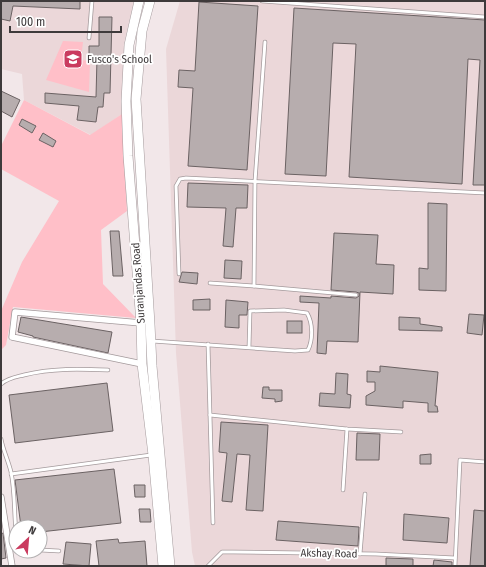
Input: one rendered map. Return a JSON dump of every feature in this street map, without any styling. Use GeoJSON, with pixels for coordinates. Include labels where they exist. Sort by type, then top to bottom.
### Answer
{"type":"FeatureCollection","features":[{"type":"Feature","properties":{"kind":"main road","name":"Suranjandas Road"},"geometry":{"type":"LineString","coordinates":[[139,1],[129,45],[126,101],[128,156],[141,323],[152,366],[170,566]]}},
{"type":"Feature","properties":{"kind":"main road","name":"Suranjandas Road"},"geometry":{"type":"LineString","coordinates":[[150,1],[142,31],[136,99],[146,340],[142,364],[153,455],[163,566]]}},
{"type":"Feature","properties":{"kind":"street"},"geometry":{"type":"LineString","coordinates":[[141,323],[15,312],[12,337],[142,364]]}},
{"type":"Feature","properties":{"kind":"street"},"geometry":{"type":"LineString","coordinates":[[1,497],[12,566]]}},
{"type":"Feature","properties":{"kind":"lane"},"geometry":{"type":"LineString","coordinates":[[89,38],[92,1]]}},
{"type":"Feature","properties":{"kind":"lane"},"geometry":{"type":"LineString","coordinates":[[262,1],[485,17]]}},
{"type":"Feature","properties":{"kind":"lane"},"geometry":{"type":"LineString","coordinates":[[254,286],[255,181],[265,42]]}},
{"type":"Feature","properties":{"kind":"lane"},"geometry":{"type":"LineString","coordinates":[[179,274],[176,186],[180,179],[255,181],[485,193]]}},
{"type":"Feature","properties":{"kind":"lane"},"geometry":{"type":"LineString","coordinates":[[210,283],[356,295]]}},
{"type":"Feature","properties":{"kind":"lane"},"geometry":{"type":"LineString","coordinates":[[146,340],[295,351],[308,350],[311,344],[310,319],[307,313],[284,310],[250,311],[249,347]]}},
{"type":"Feature","properties":{"kind":"lane"},"geometry":{"type":"LineString","coordinates":[[208,344],[213,523]]}},
{"type":"Feature","properties":{"kind":"lane"},"geometry":{"type":"LineString","coordinates":[[1,384],[7,379],[43,371],[83,369],[108,370]]}},
{"type":"Feature","properties":{"kind":"lane"},"geometry":{"type":"LineString","coordinates":[[210,415],[347,429],[401,432]]}},
{"type":"Feature","properties":{"kind":"lane"},"geometry":{"type":"LineString","coordinates":[[343,490],[347,429]]}},
{"type":"Feature","properties":{"kind":"lane"},"geometry":{"type":"LineString","coordinates":[[1,439],[2,448],[8,459],[11,474],[15,519]]}},
{"type":"Feature","properties":{"kind":"lane"},"geometry":{"type":"LineString","coordinates":[[11,474],[153,455]]}},
{"type":"Feature","properties":{"kind":"lane"},"geometry":{"type":"LineString","coordinates":[[455,566],[460,460],[485,462]]}},
{"type":"Feature","properties":{"kind":"lane"},"geometry":{"type":"LineString","coordinates":[[360,554],[365,494]]}},
{"type":"Feature","properties":{"kind":"lane"},"geometry":{"type":"LineString","coordinates":[[48,550],[59,551]]}},
{"type":"Feature","properties":{"kind":"lane","name":"Akshay Road"},"geometry":{"type":"LineString","coordinates":[[208,566],[222,552],[360,554],[455,558]]}},
{"type":"Feature","properties":{"kind":"shaded area","name":"Fusco's School"},"geometry":{"type":"Polygon","coordinates":[[[1,1],[134,1],[124,44],[122,114],[91,135],[24,100],[22,74],[1,69],[1,1]]]}},
{"type":"Feature","properties":{"kind":"shaded area"},"geometry":{"type":"Polygon","coordinates":[[[180,1],[485,1],[485,566],[195,566],[192,552],[176,353],[166,49],[180,1]]]}},
{"type":"Feature","properties":{"kind":"shaded area"},"geometry":{"type":"Polygon","coordinates":[[[63,41],[83,42],[81,60],[90,61],[89,92],[46,80],[63,41]]]}},
{"type":"Feature","properties":{"kind":"shaded area"},"geometry":{"type":"Polygon","coordinates":[[[24,100],[90,135],[122,114],[127,211],[101,230],[103,284],[136,318],[13,307],[6,345],[1,350],[1,311],[22,262],[59,201],[1,169],[1,146],[24,100]]]}},
{"type":"Feature","properties":{"kind":"building"},"geometry":{"type":"Polygon","coordinates":[[[1,1],[80,1],[80,9],[13,6],[10,21],[1,19],[1,1]]]}},
{"type":"Feature","properties":{"kind":"building"},"geometry":{"type":"Polygon","coordinates":[[[199,2],[258,6],[247,170],[188,166],[193,88],[178,87],[179,70],[195,71],[199,2]]]}},
{"type":"Feature","properties":{"kind":"building"},"geometry":{"type":"Polygon","coordinates":[[[294,8],[485,20],[485,185],[473,185],[480,60],[468,59],[462,184],[349,177],[356,44],[333,43],[326,176],[285,174],[294,8]]]}},
{"type":"Feature","properties":{"kind":"building"},"geometry":{"type":"Polygon","coordinates":[[[99,17],[112,17],[110,93],[104,93],[103,107],[98,107],[96,122],[77,120],[79,106],[45,103],[45,93],[96,97],[97,58],[89,58],[89,46],[99,46],[99,17]]]}},
{"type":"Feature","properties":{"kind":"building"},"geometry":{"type":"Polygon","coordinates":[[[1,91],[20,100],[12,117],[1,111],[1,91]]]}},
{"type":"Feature","properties":{"kind":"building"},"geometry":{"type":"Polygon","coordinates":[[[22,119],[36,126],[32,133],[19,125],[22,119]]]}},
{"type":"Feature","properties":{"kind":"building"},"geometry":{"type":"Polygon","coordinates":[[[43,133],[56,141],[53,147],[39,140],[43,133]]]}},
{"type":"Feature","properties":{"kind":"building"},"geometry":{"type":"Polygon","coordinates":[[[188,183],[248,185],[247,208],[236,208],[233,247],[223,246],[226,208],[187,207],[188,183]]]}},
{"type":"Feature","properties":{"kind":"building"},"geometry":{"type":"Polygon","coordinates":[[[428,203],[447,204],[446,291],[419,290],[419,268],[428,269],[428,203]]]}},
{"type":"Feature","properties":{"kind":"building"},"geometry":{"type":"Polygon","coordinates":[[[110,231],[119,231],[123,276],[113,276],[110,231]]]}},
{"type":"Feature","properties":{"kind":"building"},"geometry":{"type":"Polygon","coordinates":[[[334,233],[378,235],[376,264],[394,265],[393,294],[360,292],[358,342],[327,341],[326,354],[317,353],[319,303],[300,302],[300,296],[356,298],[359,296],[359,293],[356,292],[331,290],[334,233]]]}},
{"type":"Feature","properties":{"kind":"building"},"geometry":{"type":"Polygon","coordinates":[[[225,260],[242,261],[241,279],[224,278],[225,260]]]}},
{"type":"Feature","properties":{"kind":"building"},"geometry":{"type":"Polygon","coordinates":[[[182,272],[198,273],[197,284],[179,282],[182,272]]]}},
{"type":"Feature","properties":{"kind":"building"},"geometry":{"type":"Polygon","coordinates":[[[210,299],[210,310],[193,310],[193,300],[210,299]]]}},
{"type":"Feature","properties":{"kind":"building"},"geometry":{"type":"Polygon","coordinates":[[[226,300],[248,302],[247,315],[239,315],[239,328],[225,327],[226,300]]]}},
{"type":"Feature","properties":{"kind":"building"},"geometry":{"type":"Polygon","coordinates":[[[469,314],[484,315],[482,335],[467,333],[469,314]]]}},
{"type":"Feature","properties":{"kind":"building"},"geometry":{"type":"Polygon","coordinates":[[[21,317],[112,332],[108,353],[33,337],[18,332],[21,317]]]}},
{"type":"Feature","properties":{"kind":"building"},"geometry":{"type":"Polygon","coordinates":[[[399,317],[420,318],[420,324],[442,327],[442,331],[399,330],[399,317]]]}},
{"type":"Feature","properties":{"kind":"building"},"geometry":{"type":"Polygon","coordinates":[[[287,321],[302,321],[302,333],[287,333],[287,321]]]}},
{"type":"Feature","properties":{"kind":"building"},"geometry":{"type":"Polygon","coordinates":[[[380,366],[438,372],[435,406],[437,406],[438,412],[428,412],[428,403],[403,401],[403,408],[366,405],[366,396],[375,391],[375,382],[367,382],[367,371],[380,372],[380,366]]]}},
{"type":"Feature","properties":{"kind":"building"},"geometry":{"type":"Polygon","coordinates":[[[336,373],[348,374],[347,394],[351,395],[350,408],[319,406],[320,393],[335,394],[336,373]]]}},
{"type":"Feature","properties":{"kind":"building"},"geometry":{"type":"Polygon","coordinates":[[[107,383],[113,431],[15,443],[9,395],[107,383]]]}},
{"type":"Feature","properties":{"kind":"building"},"geometry":{"type":"Polygon","coordinates":[[[263,387],[269,387],[269,390],[282,390],[282,401],[275,402],[275,399],[262,398],[263,387]]]}},
{"type":"Feature","properties":{"kind":"building"},"geometry":{"type":"Polygon","coordinates":[[[221,422],[268,425],[263,511],[246,510],[250,455],[237,454],[232,502],[222,501],[227,453],[219,452],[221,422]]]}},
{"type":"Feature","properties":{"kind":"building"},"geometry":{"type":"Polygon","coordinates":[[[357,433],[380,434],[379,460],[356,460],[357,433]]]}},
{"type":"Feature","properties":{"kind":"building"},"geometry":{"type":"Polygon","coordinates":[[[431,454],[431,464],[420,464],[420,455],[431,454]]]}},
{"type":"Feature","properties":{"kind":"building"},"geometry":{"type":"Polygon","coordinates":[[[114,469],[121,523],[48,531],[48,519],[20,519],[15,480],[114,469]]]}},
{"type":"Feature","properties":{"kind":"building"},"geometry":{"type":"Polygon","coordinates":[[[134,485],[145,485],[145,497],[135,497],[134,485]]]}},
{"type":"Feature","properties":{"kind":"building"},"geometry":{"type":"Polygon","coordinates":[[[139,509],[150,509],[151,522],[140,522],[139,509]]]}},
{"type":"Feature","properties":{"kind":"building"},"geometry":{"type":"Polygon","coordinates":[[[474,510],[485,511],[485,566],[470,566],[474,510]]]}},
{"type":"Feature","properties":{"kind":"building"},"geometry":{"type":"Polygon","coordinates":[[[404,514],[449,518],[447,543],[403,540],[404,514]]]}},
{"type":"Feature","properties":{"kind":"building"},"geometry":{"type":"Polygon","coordinates":[[[278,521],[359,527],[358,546],[276,540],[278,521]]]}},
{"type":"Feature","properties":{"kind":"building"},"geometry":{"type":"Polygon","coordinates":[[[3,533],[6,558],[1,559],[1,534],[3,533]]]}},
{"type":"Feature","properties":{"kind":"building"},"geometry":{"type":"Polygon","coordinates":[[[118,539],[119,543],[145,541],[147,566],[99,566],[96,541],[118,539]]]}},
{"type":"Feature","properties":{"kind":"building"},"geometry":{"type":"Polygon","coordinates":[[[66,542],[91,544],[89,566],[63,564],[66,542]]]}},
{"type":"Feature","properties":{"kind":"building"},"geometry":{"type":"Polygon","coordinates":[[[386,558],[413,559],[413,566],[386,566],[386,558]]]}},
{"type":"Feature","properties":{"kind":"building"},"geometry":{"type":"Polygon","coordinates":[[[434,560],[452,562],[452,566],[433,566],[434,560]]]}},
{"type":"Feature","properties":{"kind":"place","name":"Fusco's School"},"geometry":{"type":"Point","coordinates":[73,59]}}]}
